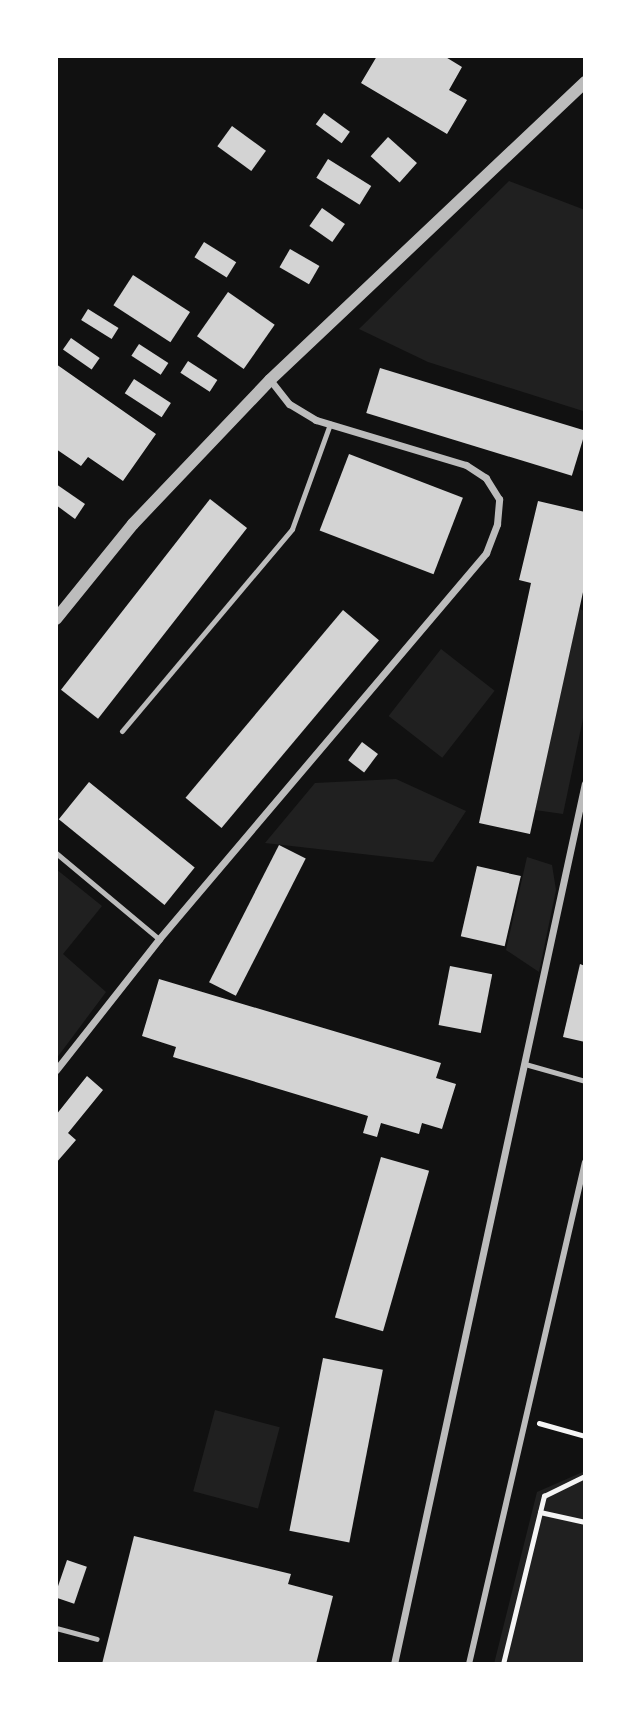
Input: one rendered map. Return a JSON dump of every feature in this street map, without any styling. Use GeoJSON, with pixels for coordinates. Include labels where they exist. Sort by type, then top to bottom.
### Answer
{"type":"FeatureCollection","features":[{"type":"Feature","properties":{"kind":"street"},"geometry":{"type":"LineString","coordinates":[[56,619],[133,524],[270,380],[585,82]]}},
{"type":"Feature","properties":{"kind":"street"},"geometry":{"type":"LineString","coordinates":[[56,1070],[159,939],[486,554],[497,524],[499,499],[486,478],[466,465],[330,424],[289,404],[270,380]]}},
{"type":"Feature","properties":{"kind":"street"},"geometry":{"type":"LineString","coordinates":[[394,1664],[585,783]]}},
{"type":"Feature","properties":{"kind":"street"},"geometry":{"type":"LineString","coordinates":[[469,1664],[585,1162]]}},
{"type":"Feature","properties":{"kind":"lane"},"geometry":{"type":"LineString","coordinates":[[122,731],[292,529],[330,424]]}},
{"type":"Feature","properties":{"kind":"lane"},"geometry":{"type":"LineString","coordinates":[[56,853],[159,939]]}},
{"type":"Feature","properties":{"kind":"lane"},"geometry":{"type":"LineString","coordinates":[[525,1064],[585,1081]]}},
{"type":"Feature","properties":{"kind":"lane"},"geometry":{"type":"LineString","coordinates":[[56,1628],[97,1639]]}},
{"type":"Feature","properties":{"kind":"path"},"geometry":{"type":"LineString","coordinates":[[524,1419],[585,1436]]}},
{"type":"Feature","properties":{"kind":"path"},"geometry":{"type":"LineString","coordinates":[[503,1664],[544,1496],[585,1476]]}},
{"type":"Feature","properties":{"kind":"path"},"geometry":{"type":"LineString","coordinates":[[576,1481],[585,1483]]}},
{"type":"Feature","properties":{"kind":"path"},"geometry":{"type":"LineString","coordinates":[[540,1512],[585,1522]]}},
{"type":"Feature","properties":{"kind":"shaded area"},"geometry":{"type":"Polygon","coordinates":[[[509,181],[585,210],[583,411],[428,362],[359,329],[509,181]]]}},
{"type":"Feature","properties":{"kind":"shaded area"},"geometry":{"type":"Polygon","coordinates":[[[579,609],[585,611],[585,709],[563,814],[535,810],[579,609]]]}},
{"type":"Feature","properties":{"kind":"shaded area"},"geometry":{"type":"Polygon","coordinates":[[[441,649],[495,691],[442,758],[389,716],[441,649]]]}},
{"type":"Feature","properties":{"kind":"shaded area"},"geometry":{"type":"Polygon","coordinates":[[[396,779],[466,811],[433,862],[265,843],[315,783],[396,779]]]}},
{"type":"Feature","properties":{"kind":"shaded area"},"geometry":{"type":"Polygon","coordinates":[[[527,857],[552,865],[556,890],[539,972],[506,950],[527,857]]]}},
{"type":"Feature","properties":{"kind":"shaded area"},"geometry":{"type":"Polygon","coordinates":[[[56,869],[102,906],[63,954],[106,992],[56,1059],[56,869]]]}},
{"type":"Feature","properties":{"kind":"shaded area"},"geometry":{"type":"Polygon","coordinates":[[[215,1410],[280,1427],[258,1508],[193,1491],[215,1410]]]}},
{"type":"Feature","properties":{"kind":"shaded area"},"geometry":{"type":"Polygon","coordinates":[[[585,1471],[585,1664],[494,1664],[537,1492],[585,1471]]]}},
{"type":"Feature","properties":{"kind":"building"},"geometry":{"type":"Polygon","coordinates":[[[377,56],[444,56],[462,67],[449,90],[467,100],[447,134],[361,83],[377,56]]]}},
{"type":"Feature","properties":{"kind":"building"},"geometry":{"type":"Polygon","coordinates":[[[324,113],[350,132],[342,143],[316,124],[324,113]]]}},
{"type":"Feature","properties":{"kind":"building"},"geometry":{"type":"Polygon","coordinates":[[[232,126],[266,151],[251,171],[217,146],[232,126]]]}},
{"type":"Feature","properties":{"kind":"building"},"geometry":{"type":"Polygon","coordinates":[[[388,137],[417,163],[400,182],[371,156],[388,137]]]}},
{"type":"Feature","properties":{"kind":"building"},"geometry":{"type":"Polygon","coordinates":[[[328,159],[371,186],[360,205],[316,178],[328,159]]]}},
{"type":"Feature","properties":{"kind":"building"},"geometry":{"type":"Polygon","coordinates":[[[322,208],[345,224],[332,242],[309,226],[322,208]]]}},
{"type":"Feature","properties":{"kind":"building"},"geometry":{"type":"Polygon","coordinates":[[[204,242],[236,262],[227,277],[194,257],[204,242]]]}},
{"type":"Feature","properties":{"kind":"building"},"geometry":{"type":"Polygon","coordinates":[[[290,249],[319,266],[309,284],[280,267],[290,249]]]}},
{"type":"Feature","properties":{"kind":"building"},"geometry":{"type":"Polygon","coordinates":[[[133,275],[190,312],[170,342],[113,305],[133,275]]]}},
{"type":"Feature","properties":{"kind":"building"},"geometry":{"type":"Polygon","coordinates":[[[228,292],[275,325],[244,369],[197,336],[228,292]]]}},
{"type":"Feature","properties":{"kind":"building"},"geometry":{"type":"Polygon","coordinates":[[[88,309],[119,328],[112,339],[81,320],[88,309]]]}},
{"type":"Feature","properties":{"kind":"building"},"geometry":{"type":"Polygon","coordinates":[[[71,338],[100,358],[92,370],[63,349],[71,338]]]}},
{"type":"Feature","properties":{"kind":"building"},"geometry":{"type":"Polygon","coordinates":[[[139,344],[168,363],[161,375],[131,356],[139,344]]]}},
{"type":"Feature","properties":{"kind":"building"},"geometry":{"type":"Polygon","coordinates":[[[188,361],[217,380],[210,392],[180,373],[188,361]]]}},
{"type":"Feature","properties":{"kind":"building"},"geometry":{"type":"Polygon","coordinates":[[[56,364],[156,434],[123,481],[88,457],[81,466],[56,449],[56,364]]]}},
{"type":"Feature","properties":{"kind":"building"},"geometry":{"type":"Polygon","coordinates":[[[380,368],[585,431],[572,476],[366,413],[380,368]]]}},
{"type":"Feature","properties":{"kind":"building"},"geometry":{"type":"Polygon","coordinates":[[[134,379],[171,403],[162,417],[125,393],[134,379]]]}},
{"type":"Feature","properties":{"kind":"building"},"geometry":{"type":"Polygon","coordinates":[[[349,454],[463,498],[434,574],[320,531],[349,454]]]}},
{"type":"Feature","properties":{"kind":"building"},"geometry":{"type":"Polygon","coordinates":[[[56,484],[85,504],[75,519],[56,505],[56,484]]]}},
{"type":"Feature","properties":{"kind":"building"},"geometry":{"type":"Polygon","coordinates":[[[210,499],[247,528],[98,719],[61,690],[210,499]]]}},
{"type":"Feature","properties":{"kind":"building"},"geometry":{"type":"Polygon","coordinates":[[[538,501],[585,512],[585,583],[530,834],[479,823],[531,583],[519,580],[538,501]]]}},
{"type":"Feature","properties":{"kind":"building"},"geometry":{"type":"Polygon","coordinates":[[[343,610],[379,640],[222,828],[186,798],[343,610]]]}},
{"type":"Feature","properties":{"kind":"building"},"geometry":{"type":"Polygon","coordinates":[[[362,742],[378,754],[364,772],[348,760],[362,742]]]}},
{"type":"Feature","properties":{"kind":"building"},"geometry":{"type":"Polygon","coordinates":[[[89,782],[195,868],[164,905],[59,819],[89,782]]]}},
{"type":"Feature","properties":{"kind":"building"},"geometry":{"type":"Polygon","coordinates":[[[279,845],[306,859],[236,996],[209,982],[279,845]]]}},
{"type":"Feature","properties":{"kind":"building"},"geometry":{"type":"Polygon","coordinates":[[[477,866],[521,876],[505,946],[461,936],[477,866]]]}},
{"type":"Feature","properties":{"kind":"building"},"geometry":{"type":"Polygon","coordinates":[[[580,964],[585,966],[585,1042],[563,1037],[580,964]]]}},
{"type":"Feature","properties":{"kind":"building"},"geometry":{"type":"Polygon","coordinates":[[[450,966],[492,974],[481,1033],[439,1025],[450,966]]]}},
{"type":"Feature","properties":{"kind":"building"},"geometry":{"type":"Polygon","coordinates":[[[159,979],[441,1063],[436,1078],[456,1084],[442,1129],[422,1123],[419,1134],[381,1123],[377,1137],[363,1133],[368,1116],[173,1057],[176,1047],[142,1036],[159,979]]]}},
{"type":"Feature","properties":{"kind":"building"},"geometry":{"type":"Polygon","coordinates":[[[87,1076],[103,1090],[68,1133],[76,1140],[56,1163],[56,1115],[87,1076]]]}},
{"type":"Feature","properties":{"kind":"building"},"geometry":{"type":"Polygon","coordinates":[[[381,1157],[429,1171],[383,1331],[335,1318],[381,1157]]]}},
{"type":"Feature","properties":{"kind":"building"},"geometry":{"type":"Polygon","coordinates":[[[323,1358],[383,1370],[349,1542],[289,1531],[323,1358]]]}},
{"type":"Feature","properties":{"kind":"building"},"geometry":{"type":"Polygon","coordinates":[[[134,1536],[291,1574],[288,1584],[333,1596],[316,1664],[102,1664],[134,1536]]]}},
{"type":"Feature","properties":{"kind":"building"},"geometry":{"type":"Polygon","coordinates":[[[67,1560],[87,1567],[74,1604],[56,1597],[67,1560]]]}}]}
